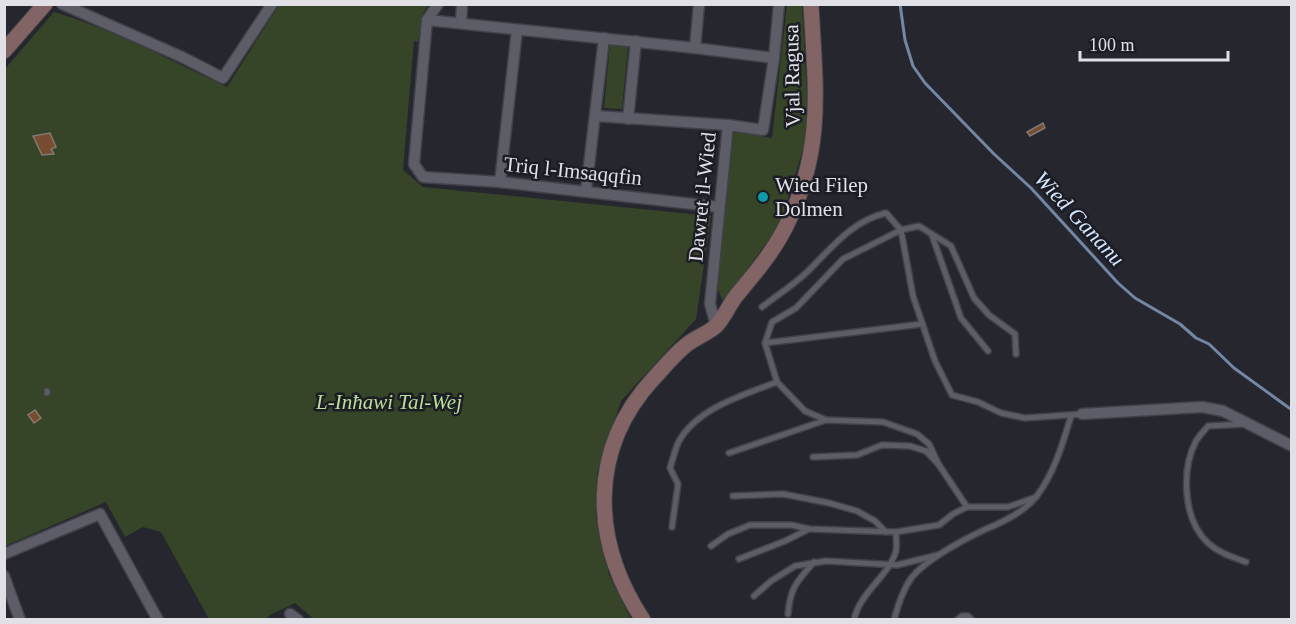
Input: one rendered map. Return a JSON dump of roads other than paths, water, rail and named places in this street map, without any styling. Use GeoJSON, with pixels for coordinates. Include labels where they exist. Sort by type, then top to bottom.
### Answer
{"type":"FeatureCollection","features":[{"type":"Feature","properties":{"kind":"main road"},"geometry":{"type":"LineString","coordinates":[[4,51],[45,4]]}},
{"type":"Feature","properties":{"kind":"main road","name":"Vjal Ragusa"},"geometry":{"type":"LineString","coordinates":[[643,620],[621,579],[611,551],[603,506],[606,464],[624,419],[637,397],[686,345],[716,325],[764,263],[778,242],[792,213],[804,184],[814,139],[817,105],[811,4]]}},
{"type":"Feature","properties":{"kind":"street"},"geometry":{"type":"LineString","coordinates":[[62,4],[182,57],[223,78],[272,4]]}},
{"type":"Feature","properties":{"kind":"street"},"geometry":{"type":"LineString","coordinates":[[438,4],[427,20],[636,41],[774,58]]}},
{"type":"Feature","properties":{"kind":"street"},"geometry":{"type":"LineString","coordinates":[[461,23],[462,4]]}},
{"type":"Feature","properties":{"kind":"street"},"geometry":{"type":"LineString","coordinates":[[695,48],[699,4]]}},
{"type":"Feature","properties":{"kind":"street","name":"Dawret il-Wied"},"geometry":{"type":"LineString","coordinates":[[716,325],[710,304],[728,125],[763,130],[774,58],[779,4]]}},
{"type":"Feature","properties":{"kind":"street","name":"Triq l-Imsaqqfin"},"geometry":{"type":"LineString","coordinates":[[427,20],[414,164],[423,177],[500,182],[719,207]]}},
{"type":"Feature","properties":{"kind":"street"},"geometry":{"type":"LineString","coordinates":[[500,182],[517,30]]}},
{"type":"Feature","properties":{"kind":"street"},"geometry":{"type":"LineString","coordinates":[[586,191],[604,38]]}},
{"type":"Feature","properties":{"kind":"street"},"geometry":{"type":"LineString","coordinates":[[628,119],[636,41]]}},
{"type":"Feature","properties":{"kind":"street"},"geometry":{"type":"LineString","coordinates":[[596,116],[728,125]]}},
{"type":"Feature","properties":{"kind":"street"},"geometry":{"type":"LineString","coordinates":[[1077,415],[1202,407],[1222,411],[1292,446]]}},
{"type":"Feature","properties":{"kind":"street"},"geometry":{"type":"LineString","coordinates":[[4,554],[100,514],[158,620]]}},
{"type":"Feature","properties":{"kind":"street"},"geometry":{"type":"LineString","coordinates":[[4,576],[20,620]]}},
{"type":"Feature","properties":{"kind":"lane"},"geometry":{"type":"LineString","coordinates":[[762,307],[805,274],[833,243],[870,216],[886,213],[901,230],[913,296],[935,362],[952,395],[978,402],[1001,413],[1025,418],[1077,415],[1036,497],[1002,522],[940,555],[913,576],[904,590],[894,620]]}},
{"type":"Feature","properties":{"kind":"lane"},"geometry":{"type":"LineString","coordinates":[[826,420],[805,411],[777,382],[765,343],[772,322],[796,308],[843,259],[901,230],[919,226],[951,246],[974,298],[989,315],[1015,334],[1016,354]]}},
{"type":"Feature","properties":{"kind":"lane"},"geometry":{"type":"LineString","coordinates":[[932,235],[961,318],[988,351]]}},
{"type":"Feature","properties":{"kind":"lane"},"geometry":{"type":"LineString","coordinates":[[765,343],[922,324]]}},
{"type":"Feature","properties":{"kind":"lane"},"geometry":{"type":"LineString","coordinates":[[672,527],[678,484],[670,468],[679,441],[699,418],[730,401],[777,382]]}},
{"type":"Feature","properties":{"kind":"lane"},"geometry":{"type":"LineString","coordinates":[[729,453],[826,420],[883,422],[917,434],[929,444],[939,465]]}},
{"type":"Feature","properties":{"kind":"lane"},"geometry":{"type":"LineString","coordinates":[[1245,562],[1220,553],[1206,542],[1195,525],[1187,497],[1187,468],[1196,441],[1208,426],[1247,424]]}},
{"type":"Feature","properties":{"kind":"lane"},"geometry":{"type":"LineString","coordinates":[[813,457],[857,455],[882,445],[910,446],[926,451],[939,465],[968,507]]}},
{"type":"Feature","properties":{"kind":"lane"},"geometry":{"type":"LineString","coordinates":[[733,496],[783,494],[829,503],[857,511],[875,521],[886,532]]}},
{"type":"Feature","properties":{"kind":"lane"},"geometry":{"type":"LineString","coordinates":[[711,546],[728,534],[750,525],[791,525],[810,529],[896,532],[939,525],[953,514],[968,507],[1008,507],[1036,497]]}},
{"type":"Feature","properties":{"kind":"lane"},"geometry":{"type":"LineString","coordinates":[[739,559],[810,529]]}},
{"type":"Feature","properties":{"kind":"lane"},"geometry":{"type":"LineString","coordinates":[[854,620],[855,613],[865,595],[896,551],[896,532]]}},
{"type":"Feature","properties":{"kind":"lane"},"geometry":{"type":"LineString","coordinates":[[754,596],[771,581],[795,566],[813,562],[897,565],[940,555]]}},
{"type":"Feature","properties":{"kind":"lane"},"geometry":{"type":"LineString","coordinates":[[788,614],[789,598],[793,586],[813,562]]}},
{"type":"Feature","properties":{"kind":"lane"},"geometry":{"type":"LineString","coordinates":[[957,620],[962,616],[968,616],[972,620]]}},
{"type":"Feature","properties":{"kind":"waterway","name":"Wied Gananu"},"geometry":{"type":"LineString","coordinates":[[900,4],[905,40],[913,66],[925,83],[994,154],[1031,188],[1118,283],[1135,298],[1209,344],[1234,368],[1292,410]]}},
{"type":"Feature","properties":{"kind":"place","name":"Wied Filep Dolmen"},"geometry":{"type":"Point","coordinates":[763,197]}},
{"type":"Feature","properties":{"kind":"park label","name":"L-Inħawi Tal-Wej"},"geometry":{"type":"Point","coordinates":[389,402]}}]}
